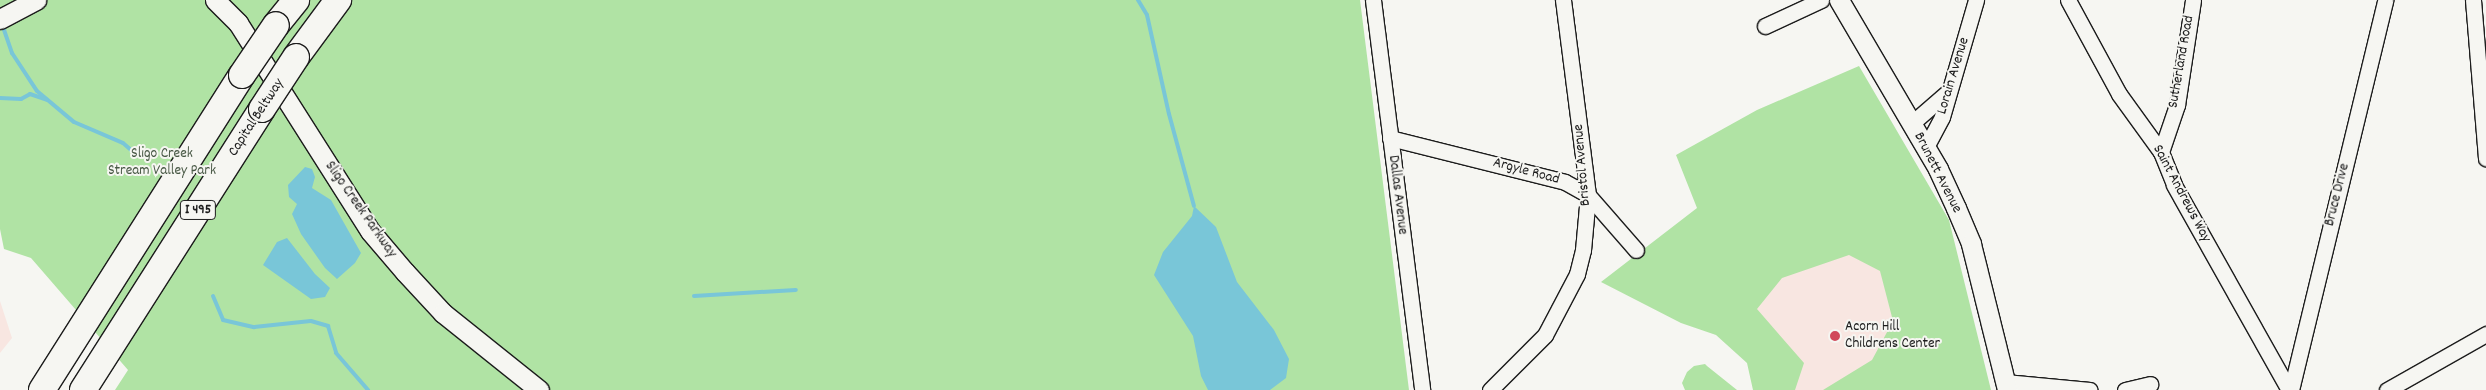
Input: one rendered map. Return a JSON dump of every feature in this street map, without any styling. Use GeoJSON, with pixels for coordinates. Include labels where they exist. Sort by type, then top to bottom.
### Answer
{"type":"FeatureCollection","features":[{"type":"Feature","properties":{"kind":"highway","name":"I 495"},"geometry":{"type":"LineString","coordinates":[[42,390],[242,75],[276,25],[296,0]]}},
{"type":"Feature","properties":{"kind":"highway","name":"Capital Beltway"},"geometry":{"type":"LineString","coordinates":[[83,390],[296,57],[338,0]]}},
{"type":"Feature","properties":{"kind":"street"},"geometry":{"type":"LineString","coordinates":[[3,18],[36,0]]}},
{"type":"Feature","properties":{"kind":"street","name":"Sligo Creek Parkway"},"geometry":{"type":"LineString","coordinates":[[215,0],[238,22],[365,223],[405,272],[443,313],[538,390]]}},
{"type":"Feature","properties":{"kind":"street","name":"Dallas Avenue"},"geometry":{"type":"LineString","coordinates":[[1373,0],[1422,390]]}},
{"type":"Feature","properties":{"kind":"street","name":"Bristol Avenue"},"geometry":{"type":"LineString","coordinates":[[1490,390],[1544,335],[1561,307],[1577,274],[1584,250],[1588,195],[1563,0]]}},
{"type":"Feature","properties":{"kind":"street"},"geometry":{"type":"LineString","coordinates":[[1765,26],[1821,0]]}},
{"type":"Feature","properties":{"kind":"street","name":"Brunett Avenue"},"geometry":{"type":"LineString","coordinates":[[1839,0],[1938,169],[1971,244],[2006,386]]}},
{"type":"Feature","properties":{"kind":"street","name":"Lorain Avenue"},"geometry":{"type":"LineString","coordinates":[[1925,149],[1942,117],[1952,88],[1976,0]]}},
{"type":"Feature","properties":{"kind":"street","name":"Saint Andrews Way"},"geometry":{"type":"LineString","coordinates":[[2068,0],[2119,94],[2161,152],[2174,185],[2290,390]]}},
{"type":"Feature","properties":{"kind":"street","name":"Sutherland Road"},"geometry":{"type":"LineString","coordinates":[[2161,152],[2177,105],[2192,0]]}},
{"type":"Feature","properties":{"kind":"street","name":"Bruce Drive"},"geometry":{"type":"LineString","coordinates":[[2290,390],[2385,0]]}},
{"type":"Feature","properties":{"kind":"street"},"geometry":{"type":"LineString","coordinates":[[2473,0],[2486,158]]}},
{"type":"Feature","properties":{"kind":"street"},"geometry":{"type":"LineString","coordinates":[[1911,124],[1941,101],[1952,88]]}},
{"type":"Feature","properties":{"kind":"street","name":"Argyle Road"},"geometry":{"type":"LineString","coordinates":[[1390,138],[1540,174],[1588,195],[1636,250]]}},
{"type":"Feature","properties":{"kind":"street"},"geometry":{"type":"LineString","coordinates":[[2387,390],[2486,334]]}},
{"type":"Feature","properties":{"kind":"street"},"geometry":{"type":"LineString","coordinates":[[2125,390],[2150,384]]}},
{"type":"Feature","properties":{"kind":"street"},"geometry":{"type":"LineString","coordinates":[[2006,386],[2090,390]]}},
{"type":"Feature","properties":{"kind":"shaded area","name":"Acorn Hill Childrens Center"},"geometry":{"type":"Polygon","coordinates":[[[1879,221],[1923,390],[1778,390],[1725,282],[1879,221]]]}},
{"type":"Feature","properties":{"kind":"shaded area"},"geometry":{"type":"Polygon","coordinates":[[[0,301],[12,338],[0,353],[0,301]]]}},
{"type":"Feature","properties":{"kind":"green space","name":"Sligo Creek Stream Valley Park"},"geometry":{"type":"Polygon","coordinates":[[[0,0],[1360,0],[1409,390],[115,390],[128,370],[31,258],[4,249],[0,229],[0,0]]]}},
{"type":"Feature","properties":{"kind":"green space"},"geometry":{"type":"Polygon","coordinates":[[[1859,66],[1949,220],[1991,390],[1823,390],[1872,360],[1893,321],[1880,271],[1849,255],[1782,278],[1757,309],[1804,363],[1795,390],[1753,390],[1747,363],[1716,335],[1681,323],[1601,282],[1697,208],[1676,155],[1757,110],[1859,66]]]}},
{"type":"Feature","properties":{"kind":"green space"},"geometry":{"type":"Polygon","coordinates":[[[1705,364],[1737,390],[1685,390],[1682,383],[1687,372],[1694,366],[1705,364]]]}},
{"type":"Feature","properties":{"kind":"water"},"geometry":{"type":"Polygon","coordinates":[[[305,167],[312,169],[315,177],[312,188],[331,200],[361,253],[355,263],[337,279],[325,268],[301,234],[292,214],[297,204],[289,197],[288,185],[305,167]]]}},
{"type":"Feature","properties":{"kind":"water"},"geometry":{"type":"Polygon","coordinates":[[[1194,206],[1216,227],[1237,282],[1274,330],[1289,359],[1286,378],[1270,390],[1208,390],[1201,376],[1193,336],[1154,275],[1163,252],[1192,216],[1194,206]]]}},
{"type":"Feature","properties":{"kind":"water"},"geometry":{"type":"Polygon","coordinates":[[[287,238],[315,274],[330,288],[325,297],[311,299],[263,265],[277,242],[287,238]]]}},
{"type":"Feature","properties":{"kind":"waterway"},"geometry":{"type":"LineString","coordinates":[[1138,0],[1147,15],[1169,114],[1194,206]]}},
{"type":"Feature","properties":{"kind":"waterway"},"geometry":{"type":"LineString","coordinates":[[2,24],[12,53],[37,91],[74,122],[123,143],[131,150]]}},
{"type":"Feature","properties":{"kind":"waterway"},"geometry":{"type":"LineString","coordinates":[[0,98],[21,99],[30,94],[47,100]]}},
{"type":"Feature","properties":{"kind":"waterway"},"geometry":{"type":"LineString","coordinates":[[694,296],[796,290]]}},
{"type":"Feature","properties":{"kind":"waterway"},"geometry":{"type":"LineString","coordinates":[[213,296],[223,320],[254,327],[311,321],[328,326],[336,353],[368,390]]}},
{"type":"Feature","properties":{"kind":"place","name":"Acorn Hill Childrens Center"},"geometry":{"type":"Point","coordinates":[1835,336]}}]}
